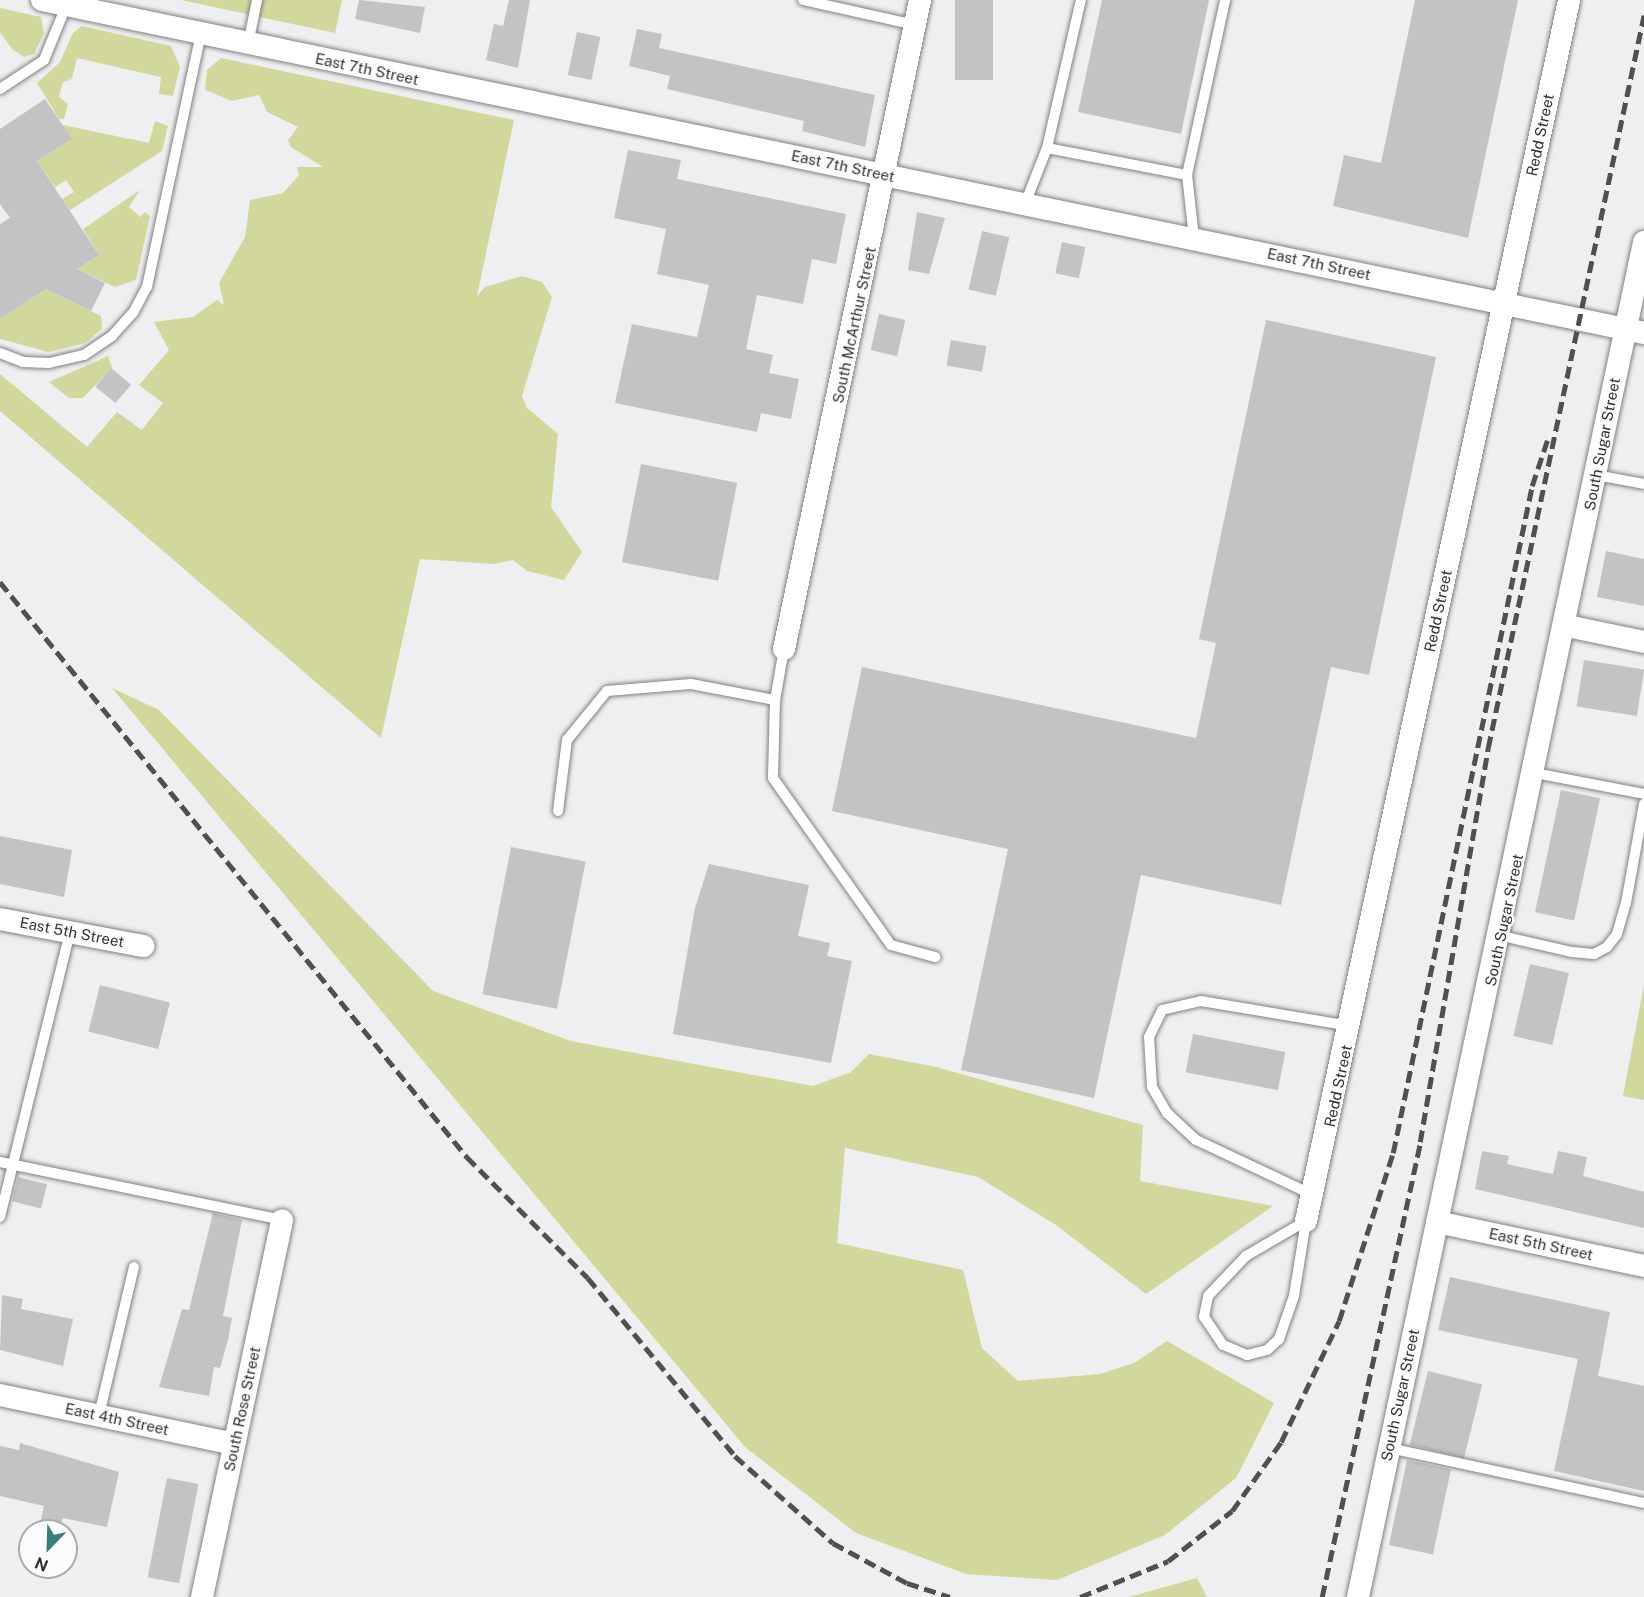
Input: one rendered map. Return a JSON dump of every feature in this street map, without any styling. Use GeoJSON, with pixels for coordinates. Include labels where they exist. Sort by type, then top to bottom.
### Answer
{"type":"FeatureCollection","features":[{"type":"Feature","properties":{"kind":"street","name":"East 7th Street"},"geometry":{"type":"LineString","coordinates":[[42,0],[1635,331]]}},
{"type":"Feature","properties":{"kind":"street","name":"South McArthur Street"},"geometry":{"type":"LineString","coordinates":[[784,649],[886,174],[920,0]]}},
{"type":"Feature","properties":{"kind":"street","name":"Redd Street"},"geometry":{"type":"LineString","coordinates":[[1306,1221],[1351,1026],[1569,0]]}},
{"type":"Feature","properties":{"kind":"street","name":"South Sugar Street"},"geometry":{"type":"LineString","coordinates":[[1358,1597],[1437,1222],[1502,936],[1596,475],[1635,331],[1644,242]]}},
{"type":"Feature","properties":{"kind":"street"},"geometry":{"type":"LineString","coordinates":[[1567,626],[1644,642]]}},
{"type":"Feature","properties":{"kind":"street","name":"East 5th Street"},"geometry":{"type":"LineString","coordinates":[[0,919],[143,946]]}},
{"type":"Feature","properties":{"kind":"street","name":"South Rose Street"},"geometry":{"type":"LineString","coordinates":[[202,1597],[282,1220]]}},
{"type":"Feature","properties":{"kind":"street","name":"East 5th Street"},"geometry":{"type":"LineString","coordinates":[[1437,1222],[1644,1266]]}},
{"type":"Feature","properties":{"kind":"street","name":"East 4th Street"},"geometry":{"type":"LineString","coordinates":[[0,1395],[234,1444]]}},
{"type":"Feature","properties":{"kind":"lane"},"geometry":{"type":"LineString","coordinates":[[248,44],[257,0]]}},
{"type":"Feature","properties":{"kind":"lane"},"geometry":{"type":"LineString","coordinates":[[803,0],[915,25]]}},
{"type":"Feature","properties":{"kind":"lane"},"geometry":{"type":"LineString","coordinates":[[1025,204],[1047,148],[1081,0]]}},
{"type":"Feature","properties":{"kind":"lane"},"geometry":{"type":"LineString","coordinates":[[1194,238],[1187,175],[1225,0]]}},
{"type":"Feature","properties":{"kind":"lane"},"geometry":{"type":"LineString","coordinates":[[0,89],[44,60],[66,6]]}},
{"type":"Feature","properties":{"kind":"lane"},"geometry":{"type":"LineString","coordinates":[[0,353],[23,363],[49,363],[84,355],[112,336],[133,314],[147,288],[201,34]]}},
{"type":"Feature","properties":{"kind":"lane"},"geometry":{"type":"LineString","coordinates":[[1047,148],[1187,175]]}},
{"type":"Feature","properties":{"kind":"lane"},"geometry":{"type":"LineString","coordinates":[[1596,475],[1644,484]]}},
{"type":"Feature","properties":{"kind":"lane"},"geometry":{"type":"LineString","coordinates":[[784,649],[775,700],[773,778],[891,945],[935,957]]}},
{"type":"Feature","properties":{"kind":"lane"},"geometry":{"type":"LineString","coordinates":[[558,812],[567,740],[607,691],[691,684],[775,700]]}},
{"type":"Feature","properties":{"kind":"lane"},"geometry":{"type":"LineString","coordinates":[[1535,773],[1644,794]]}},
{"type":"Feature","properties":{"kind":"lane"},"geometry":{"type":"LineString","coordinates":[[1502,936],[1583,953],[1607,947],[1617,934],[1626,903],[1644,804]]}},
{"type":"Feature","properties":{"kind":"lane"},"geometry":{"type":"LineString","coordinates":[[0,1218],[5,1163],[70,932]]}},
{"type":"Feature","properties":{"kind":"lane"},"geometry":{"type":"LineString","coordinates":[[1313,1196],[1196,1140],[1167,1113],[1152,1087],[1149,1037],[1162,1010],[1201,1001],[1351,1026]]}},
{"type":"Feature","properties":{"kind":"lane"},"geometry":{"type":"LineString","coordinates":[[5,1163],[282,1220]]}},
{"type":"Feature","properties":{"kind":"lane"},"geometry":{"type":"LineString","coordinates":[[1306,1221],[1294,1296],[1278,1339],[1267,1350],[1247,1355],[1223,1345],[1204,1317],[1209,1296],[1246,1256],[1306,1221]]}},
{"type":"Feature","properties":{"kind":"lane"},"geometry":{"type":"LineString","coordinates":[[99,1415],[134,1267]]}},
{"type":"Feature","properties":{"kind":"lane"},"geometry":{"type":"LineString","coordinates":[[1389,1448],[1644,1503]]}},
{"type":"Feature","properties":{"kind":"green space"},"geometry":{"type":"Polygon","coordinates":[[[181,0],[342,0],[335,33],[181,0]]]}},
{"type":"Feature","properties":{"kind":"green space"},"geometry":{"type":"Polygon","coordinates":[[[0,8],[41,17],[44,33],[34,54],[24,57],[12,49],[0,32],[0,8]]]}},
{"type":"Feature","properties":{"kind":"green space"},"geometry":{"type":"Polygon","coordinates":[[[82,26],[171,46],[180,67],[173,96],[159,94],[161,77],[77,58],[72,79],[63,82],[59,97],[68,104],[64,119],[59,119],[37,83],[60,62],[73,33],[82,26]]]}},
{"type":"Feature","properties":{"kind":"green space"},"geometry":{"type":"Polygon","coordinates":[[[221,58],[514,120],[477,296],[485,287],[522,276],[542,282],[552,297],[522,396],[527,408],[558,434],[551,507],[582,552],[564,580],[527,571],[513,560],[493,564],[420,559],[381,738],[0,411],[0,374],[87,447],[117,412],[142,430],[163,403],[139,385],[169,350],[154,322],[193,317],[217,300],[224,305],[219,283],[245,237],[250,200],[283,193],[299,175],[297,167],[323,167],[291,147],[288,140],[298,127],[267,112],[259,95],[232,101],[205,90],[207,70],[221,58]]]}},
{"type":"Feature","properties":{"kind":"green space"},"geometry":{"type":"Polygon","coordinates":[[[155,121],[168,126],[162,151],[70,210],[62,199],[74,192],[66,180],[55,187],[37,161],[71,139],[63,125],[149,143],[155,121]]]}},
{"type":"Feature","properties":{"kind":"green space"},"geometry":{"type":"Polygon","coordinates":[[[140,190],[129,207],[140,217],[145,212],[150,216],[136,280],[115,287],[77,269],[99,255],[83,229],[140,190]]]}},
{"type":"Feature","properties":{"kind":"green space"},"geometry":{"type":"Polygon","coordinates":[[[46,289],[101,316],[102,329],[85,343],[49,352],[0,339],[0,319],[46,289]]]}},
{"type":"Feature","properties":{"kind":"green space"},"geometry":{"type":"Polygon","coordinates":[[[108,356],[112,368],[83,398],[69,398],[49,382],[108,356]]]}},
{"type":"Feature","properties":{"kind":"green space"},"geometry":{"type":"Polygon","coordinates":[[[112,688],[159,710],[433,991],[571,1041],[813,1086],[851,1072],[869,1054],[936,1067],[1143,1125],[1140,1181],[1273,1206],[1146,1294],[1056,1225],[978,1177],[845,1148],[837,1243],[963,1270],[982,1348],[1018,1381],[1100,1374],[1134,1363],[1167,1341],[1274,1403],[1236,1478],[1165,1535],[1057,1580],[966,1574],[856,1533],[745,1447],[112,688]]]}},
{"type":"Feature","properties":{"kind":"green space"},"geometry":{"type":"Polygon","coordinates":[[[1644,985],[1644,1100],[1623,1096],[1644,985]]]}},
{"type":"Feature","properties":{"kind":"green space"},"geometry":{"type":"Polygon","coordinates":[[[1197,1578],[1207,1597],[1129,1597],[1197,1578]]]}},
{"type":"Feature","properties":{"kind":"building"},"geometry":{"type":"Polygon","coordinates":[[[359,0],[425,7],[420,33],[355,19],[359,0]]]}},
{"type":"Feature","properties":{"kind":"building"},"geometry":{"type":"Polygon","coordinates":[[[509,0],[530,0],[518,68],[486,60],[494,24],[503,26],[509,0]]]}},
{"type":"Feature","properties":{"kind":"building"},"geometry":{"type":"Polygon","coordinates":[[[955,0],[993,0],[993,80],[955,80],[955,0]]]}},
{"type":"Feature","properties":{"kind":"building"},"geometry":{"type":"Polygon","coordinates":[[[1102,0],[1209,0],[1181,134],[1078,112],[1102,0]]]}},
{"type":"Feature","properties":{"kind":"building"},"geometry":{"type":"Polygon","coordinates":[[[1415,0],[1518,0],[1468,238],[1333,206],[1344,155],[1381,163],[1415,0]]]}},
{"type":"Feature","properties":{"kind":"building"},"geometry":{"type":"Polygon","coordinates":[[[637,29],[662,34],[659,48],[875,95],[865,147],[802,131],[804,121],[667,89],[670,76],[629,66],[637,29]]]}},
{"type":"Feature","properties":{"kind":"building"},"geometry":{"type":"Polygon","coordinates":[[[577,32],[600,37],[591,80],[568,75],[577,32]]]}},
{"type":"Feature","properties":{"kind":"building"},"geometry":{"type":"Polygon","coordinates":[[[45,99],[72,139],[37,161],[99,255],[77,269],[105,283],[91,311],[46,289],[0,319],[0,224],[10,218],[0,204],[0,129],[45,99]]]}},
{"type":"Feature","properties":{"kind":"building"},"geometry":{"type":"Polygon","coordinates":[[[628,150],[681,160],[677,179],[846,214],[836,264],[812,259],[803,304],[757,295],[746,349],[773,355],[769,373],[799,379],[791,419],[761,413],[757,432],[615,403],[632,324],[697,337],[709,285],[657,274],[666,229],[614,218],[628,150]]]}},
{"type":"Feature","properties":{"kind":"building"},"geometry":{"type":"Polygon","coordinates":[[[917,212],[945,218],[929,274],[908,270],[917,212]]]}},
{"type":"Feature","properties":{"kind":"building"},"geometry":{"type":"Polygon","coordinates":[[[982,231],[1009,237],[996,296],[969,289],[982,231]]]}},
{"type":"Feature","properties":{"kind":"building"},"geometry":{"type":"Polygon","coordinates":[[[1062,242],[1085,247],[1079,278],[1055,273],[1062,242]]]}},
{"type":"Feature","properties":{"kind":"building"},"geometry":{"type":"Polygon","coordinates":[[[879,314],[905,320],[897,356],[871,350],[879,314]]]}},
{"type":"Feature","properties":{"kind":"building"},"geometry":{"type":"Polygon","coordinates":[[[1266,320],[1436,357],[1369,675],[1331,667],[1281,905],[1141,875],[1094,1098],[961,1070],[1008,849],[832,811],[862,667],[1196,738],[1216,643],[1199,639],[1266,320]]]}},
{"type":"Feature","properties":{"kind":"building"},"geometry":{"type":"Polygon","coordinates":[[[951,340],[986,346],[982,372],[946,366],[951,340]]]}},
{"type":"Feature","properties":{"kind":"building"},"geometry":{"type":"Polygon","coordinates":[[[111,368],[131,385],[115,403],[96,386],[111,368]]]}},
{"type":"Feature","properties":{"kind":"building"},"geometry":{"type":"Polygon","coordinates":[[[641,464],[737,483],[718,581],[622,562],[641,464]]]}},
{"type":"Feature","properties":{"kind":"building"},"geometry":{"type":"Polygon","coordinates":[[[1606,551],[1644,559],[1644,606],[1597,597],[1606,551]]]}},
{"type":"Feature","properties":{"kind":"building"},"geometry":{"type":"Polygon","coordinates":[[[1584,660],[1644,670],[1637,716],[1577,706],[1584,660]]]}},
{"type":"Feature","properties":{"kind":"building"},"geometry":{"type":"Polygon","coordinates":[[[1561,790],[1600,798],[1574,921],[1535,912],[1561,790]]]}},
{"type":"Feature","properties":{"kind":"building"},"geometry":{"type":"Polygon","coordinates":[[[0,836],[72,850],[64,897],[0,884],[0,836]]]}},
{"type":"Feature","properties":{"kind":"building"},"geometry":{"type":"Polygon","coordinates":[[[511,847],[586,862],[557,1009],[482,994],[511,847]]]}},
{"type":"Feature","properties":{"kind":"building"},"geometry":{"type":"Polygon","coordinates":[[[709,864],[809,885],[798,936],[830,943],[827,956],[852,961],[831,1063],[673,1034],[695,908],[709,864]]]}},
{"type":"Feature","properties":{"kind":"building"},"geometry":{"type":"Polygon","coordinates":[[[1530,964],[1569,973],[1552,1045],[1513,1036],[1530,964]]]}},
{"type":"Feature","properties":{"kind":"building"},"geometry":{"type":"Polygon","coordinates":[[[100,985],[170,1002],[158,1049],[88,1032],[100,985]]]}},
{"type":"Feature","properties":{"kind":"building"},"geometry":{"type":"Polygon","coordinates":[[[1193,1034],[1285,1052],[1278,1090],[1186,1072],[1193,1034]]]}},
{"type":"Feature","properties":{"kind":"building"},"geometry":{"type":"Polygon","coordinates":[[[1482,1151],[1509,1156],[1507,1164],[1553,1174],[1558,1151],[1587,1157],[1583,1176],[1644,1192],[1644,1228],[1475,1189],[1482,1151]]]}},
{"type":"Feature","properties":{"kind":"building"},"geometry":{"type":"Polygon","coordinates":[[[18,1177],[47,1184],[41,1209],[12,1201],[18,1177]]]}},
{"type":"Feature","properties":{"kind":"building"},"geometry":{"type":"Polygon","coordinates":[[[213,1213],[242,1220],[223,1316],[232,1318],[228,1340],[220,1368],[214,1367],[209,1396],[159,1387],[182,1309],[189,1310],[213,1213]]]}},
{"type":"Feature","properties":{"kind":"building"},"geometry":{"type":"Polygon","coordinates":[[[1450,1277],[1610,1312],[1598,1376],[1644,1386],[1644,1491],[1554,1471],[1578,1359],[1438,1330],[1450,1277]]]}},
{"type":"Feature","properties":{"kind":"building"},"geometry":{"type":"Polygon","coordinates":[[[2,1295],[23,1299],[21,1309],[73,1319],[63,1366],[0,1350],[2,1295]]]}},
{"type":"Feature","properties":{"kind":"building"},"geometry":{"type":"Polygon","coordinates":[[[1428,1371],[1482,1385],[1464,1458],[1410,1445],[1428,1371]]]}},
{"type":"Feature","properties":{"kind":"building"},"geometry":{"type":"Polygon","coordinates":[[[20,1443],[119,1472],[107,1527],[78,1521],[78,1519],[41,1519],[44,1506],[0,1496],[0,1446],[19,1450],[20,1443]]]}},
{"type":"Feature","properties":{"kind":"building"},"geometry":{"type":"Polygon","coordinates":[[[1407,1460],[1451,1469],[1433,1554],[1389,1545],[1407,1460]]]}},
{"type":"Feature","properties":{"kind":"building"},"geometry":{"type":"Polygon","coordinates":[[[167,1478],[198,1484],[179,1583],[148,1577],[167,1478]]]}},
{"type":"Feature","properties":{"kind":"railway"},"geometry":{"type":"LineString","coordinates":[[1322,1597],[1420,1142],[1488,748],[1644,15]]}},
{"type":"Feature","properties":{"kind":"railway"},"geometry":{"type":"LineString","coordinates":[[1080,1597],[1168,1561],[1232,1511],[1281,1442],[1339,1321],[1393,1153],[1532,486],[1548,438]]}},
{"type":"Feature","properties":{"kind":"railway"},"geometry":{"type":"LineString","coordinates":[[0,582],[467,1157],[588,1278],[735,1456],[833,1543],[907,1583],[950,1597]]}}]}
